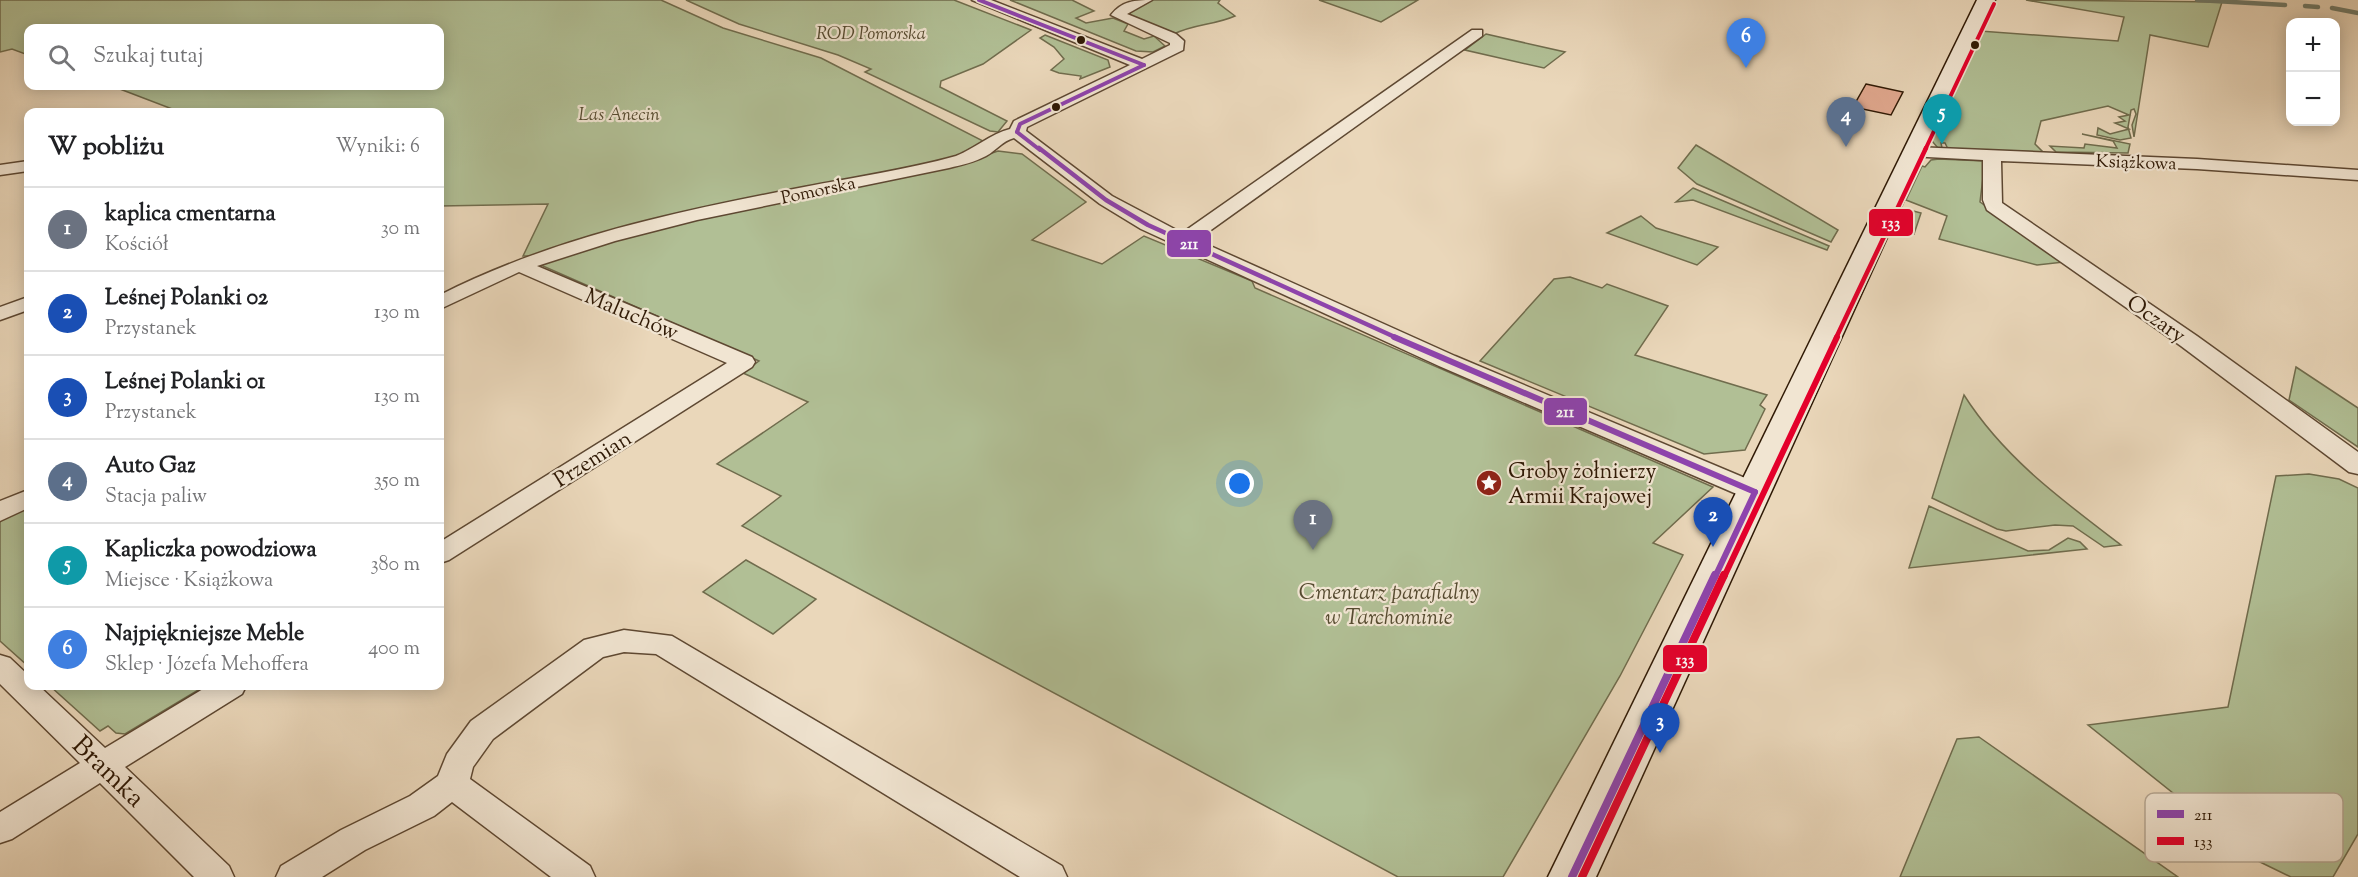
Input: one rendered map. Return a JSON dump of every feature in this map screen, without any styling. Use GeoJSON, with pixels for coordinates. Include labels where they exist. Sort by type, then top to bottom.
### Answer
{"type":"FeatureCollection","features":[{"type":"Feature","properties":{"kind":"street"},"geometry":{"type":"LineString","coordinates":[[979,0],[1144,64]]}},
{"type":"Feature","properties":{"kind":"street","name":"Pomorska"},"geometry":{"type":"LineString","coordinates":[[444,301],[519,265],[693,217],[931,166],[979,153],[994,144],[998,137],[1017,132],[1020,124],[1178,46],[1177,41],[1171,37],[1119,15],[1123,9],[1145,0]]}},
{"type":"Feature","properties":{"kind":"street"},"geometry":{"type":"LineString","coordinates":[[1572,877],[1986,0]]}},
{"type":"Feature","properties":{"kind":"street"},"geometry":{"type":"LineString","coordinates":[[1184,241],[1477,33]]}},
{"type":"Feature","properties":{"kind":"street"},"geometry":{"type":"LineString","coordinates":[[1017,132],[1106,200],[1148,225],[1447,361],[1755,492]]}},
{"type":"Feature","properties":{"kind":"street","name":"Książkowa"},"geometry":{"type":"LineString","coordinates":[[1915,152],[2197,164],[2358,175]]}},
{"type":"Feature","properties":{"kind":"street","name":"Oczary"},"geometry":{"type":"LineString","coordinates":[[1990,156],[1995,171],[1990,197],[1994,206],[2189,341],[2352,459],[2358,466]]}},
{"type":"Feature","properties":{"kind":"street"},"geometry":{"type":"LineString","coordinates":[[0,170],[24,167]]}},
{"type":"Feature","properties":{"kind":"street","name":"Maluchów"},"geometry":{"type":"LineString","coordinates":[[519,265],[744,362]]}},
{"type":"Feature","properties":{"kind":"street"},"geometry":{"type":"LineString","coordinates":[[0,314],[24,305]]}},
{"type":"Feature","properties":{"kind":"street","name":"Przemian"},"geometry":{"type":"LineString","coordinates":[[444,551],[744,362]]}},
{"type":"Feature","properties":{"kind":"street"},"geometry":{"type":"LineString","coordinates":[[0,512],[24,500]]}},
{"type":"Feature","properties":{"kind":"street"},"geometry":{"type":"LineString","coordinates":[[293,877],[353,840],[422,806],[452,784],[458,763],[482,730],[594,648],[624,641],[662,644],[763,707],[1050,877]]}},
{"type":"Feature","properties":{"kind":"street","name":"Bramka"},"geometry":{"type":"LineString","coordinates":[[0,666],[24,689]]}},
{"type":"Feature","properties":{"kind":"street","name":"Bramka"},"geometry":{"type":"LineString","coordinates":[[25,690],[217,877]]}},
{"type":"Feature","properties":{"kind":"street"},"geometry":{"type":"LineString","coordinates":[[0,830],[225,690]]}},
{"type":"Feature","properties":{"kind":"street"},"geometry":{"type":"LineString","coordinates":[[452,784],[578,877]]}},
{"type":"Feature","properties":{"kind":"green space","name":"Las Anecin"},"geometry":{"type":"Polygon","coordinates":[[[0,0],[661,0],[723,28],[821,58],[985,142],[966,152],[919,167],[795,190],[533,256],[523,256],[548,204],[444,206],[444,108],[170,108],[122,90],[444,90],[444,24],[24,24],[24,54],[12,49],[0,52],[0,0]]]}},
{"type":"Feature","properties":{"kind":"green space","name":"ROD Pomorska"},"geometry":{"type":"Polygon","coordinates":[[[686,0],[954,0],[1031,30],[983,64],[941,81],[940,87],[1007,121],[998,132],[990,131],[865,72],[871,69],[838,55],[739,24],[686,0]]]}},
{"type":"Feature","properties":{"kind":"green space"},"geometry":{"type":"Polygon","coordinates":[[[1010,0],[1072,0],[1094,11],[1076,18],[1086,23],[1113,18],[1128,24],[1124,31],[1144,39],[1154,36],[1165,46],[1153,52],[1136,51],[1010,0]]]}},
{"type":"Feature","properties":{"kind":"green space"},"geometry":{"type":"Polygon","coordinates":[[[1151,0],[1220,0],[1218,3],[1235,16],[1174,34],[1132,18],[1129,11],[1151,0]]]}},
{"type":"Feature","properties":{"kind":"green space"},"geometry":{"type":"Polygon","coordinates":[[[1319,0],[1418,0],[1381,22],[1319,0]]]}},
{"type":"Feature","properties":{"kind":"green space"},"geometry":{"type":"Polygon","coordinates":[[[2026,0],[2222,2],[2208,47],[2150,35],[2134,137],[2132,125],[2136,114],[2134,109],[2131,110],[2128,129],[2115,123],[2125,121],[2119,117],[2129,115],[2108,106],[2041,121],[2035,144],[2043,152],[1948,149],[1945,143],[1941,143],[1942,148],[1938,148],[1932,141],[1933,135],[1980,31],[2118,41],[2124,17],[2026,0]]]}},
{"type":"Feature","properties":{"kind":"green space"},"geometry":{"type":"Polygon","coordinates":[[[1486,34],[1565,52],[1544,68],[1465,50],[1486,34]]]}},
{"type":"Feature","properties":{"kind":"green space"},"geometry":{"type":"Polygon","coordinates":[[[1045,35],[1108,60],[1110,67],[1080,79],[1081,76],[1051,70],[1064,59],[1054,47],[1040,38],[1045,35]]]}},
{"type":"Feature","properties":{"kind":"green space"},"geometry":{"type":"Polygon","coordinates":[[[2098,128],[2110,134],[2129,129],[2131,138],[2120,140],[2097,135],[2098,128]]]}},
{"type":"Feature","properties":{"kind":"green space"},"geometry":{"type":"Polygon","coordinates":[[[2082,134],[2130,144],[2128,153],[2056,152],[2050,146],[2084,148],[2085,144],[2117,148],[2113,141],[2082,134]]]}},
{"type":"Feature","properties":{"kind":"green space"},"geometry":{"type":"Polygon","coordinates":[[[1696,145],[1838,230],[1831,242],[1697,184],[1678,168],[1696,145]]]}},
{"type":"Feature","properties":{"kind":"green space","name":"Cmentarz parafialny w Tarchominie"},"geometry":{"type":"Polygon","coordinates":[[[998,151],[1022,154],[1086,202],[1032,240],[1102,264],[1144,236],[1252,281],[1255,288],[1713,487],[1653,543],[1683,555],[1620,676],[1503,877],[1398,877],[742,526],[781,496],[717,464],[808,402],[743,373],[759,361],[536,263],[686,221],[951,167],[998,151]]]}},
{"type":"Feature","properties":{"kind":"green space"},"geometry":{"type":"Polygon","coordinates":[[[1931,160],[1985,161],[1980,202],[2064,262],[2037,265],[1939,239],[1947,216],[1906,200],[1922,166],[1925,167],[1931,160]]]}},
{"type":"Feature","properties":{"kind":"green space"},"geometry":{"type":"Polygon","coordinates":[[[1693,188],[1829,246],[1827,250],[1693,200],[1676,202],[1693,188]]]}},
{"type":"Feature","properties":{"kind":"green space"},"geometry":{"type":"Polygon","coordinates":[[[1902,208],[1921,213],[1914,234],[1894,229],[1902,208]]]}},
{"type":"Feature","properties":{"kind":"green space"},"geometry":{"type":"Polygon","coordinates":[[[1641,216],[1656,228],[1718,247],[1697,265],[1607,233],[1641,216]]]}},
{"type":"Feature","properties":{"kind":"green space"},"geometry":{"type":"Polygon","coordinates":[[[1570,277],[1602,288],[1607,284],[1668,306],[1635,355],[1767,395],[1760,405],[1765,409],[1745,450],[1704,454],[1480,361],[1554,279],[1570,277]]]}},
{"type":"Feature","properties":{"kind":"green space"},"geometry":{"type":"Polygon","coordinates":[[[2296,367],[2358,408],[2358,447],[2289,400],[2296,367]]]}},
{"type":"Feature","properties":{"kind":"green space"},"geometry":{"type":"Polygon","coordinates":[[[1964,395],[1997,439],[2035,477],[2121,545],[2104,547],[2073,526],[2055,525],[2006,531],[1997,529],[1932,498],[1964,395]]]}},
{"type":"Feature","properties":{"kind":"green space"},"geometry":{"type":"Polygon","coordinates":[[[2309,474],[2339,479],[2358,488],[2358,834],[2343,860],[2343,793],[2173,793],[2088,725],[2228,707],[2276,476],[2309,474]]]}},
{"type":"Feature","properties":{"kind":"green space"},"geometry":{"type":"Polygon","coordinates":[[[1929,506],[2028,551],[2049,550],[2068,538],[2080,542],[2087,549],[1909,568],[1929,506]]]}},
{"type":"Feature","properties":{"kind":"green space"},"geometry":{"type":"Polygon","coordinates":[[[24,509],[24,662],[0,641],[0,521],[24,509]]]}},
{"type":"Feature","properties":{"kind":"green space"},"geometry":{"type":"Polygon","coordinates":[[[746,560],[816,599],[773,634],[703,592],[746,560]]]}},
{"type":"Feature","properties":{"kind":"green space"},"geometry":{"type":"Polygon","coordinates":[[[54,690],[198,690],[125,734],[116,733],[108,726],[100,731],[54,690]]]}},
{"type":"Feature","properties":{"kind":"green space"},"geometry":{"type":"Polygon","coordinates":[[[1979,737],[2145,854],[2145,862],[2157,862],[2178,877],[1900,877],[1957,739],[1979,737]]]}},
{"type":"Feature","properties":{"kind":"green space"},"geometry":{"type":"Polygon","coordinates":[[[2260,862],[2342,862],[2333,877],[2291,877],[2260,862]]]}},
{"type":"Feature","properties":{"kind":"building"},"geometry":{"type":"Polygon","coordinates":[[[1866,84],[1903,92],[1891,115],[1853,107],[1866,84]]]}},
{"type":"Feature","properties":{"kind":"waterway"},"geometry":{"type":"LineString","coordinates":[[2197,0],[2285,5]]}},
{"type":"Feature","properties":{"kind":"waterway"},"geometry":{"type":"LineString","coordinates":[[2305,6],[2318,7]]}},
{"type":"Feature","properties":{"kind":"waterway"},"geometry":{"type":"LineString","coordinates":[[2332,8],[2358,13]]}},
{"type":"Feature","properties":{"kind":"transit line","name":"211"},"geometry":{"type":"LineString","coordinates":[[979,0],[1144,65]]}},
{"type":"Feature","properties":{"kind":"transit line","name":"133"},"geometry":{"type":"LineString","coordinates":[[1582,877],[1994,4]]}},
{"type":"Feature","properties":{"kind":"transit line","name":"211"},"geometry":{"type":"LineString","coordinates":[[1017,132],[1020,124],[1144,65]]}},
{"type":"Feature","properties":{"kind":"transit line","name":"211"},"geometry":{"type":"LineString","coordinates":[[1017,132],[1106,200],[1148,225],[1447,361],[1755,492]]}},
{"type":"Feature","properties":{"kind":"transit line","name":"211"},"geometry":{"type":"LineString","coordinates":[[1572,877],[1755,492]]}},
{"type":"Feature","properties":{"kind":"place","name":"Najpiękniejsze Meble"},"geometry":{"type":"Point","coordinates":[1746,68]}},
{"type":"Feature","properties":{"kind":"place","name":"Kapliczka powodziowa"},"geometry":{"type":"Point","coordinates":[1942,144]}},
{"type":"Feature","properties":{"kind":"place","name":"Auto Gaz"},"geometry":{"type":"Point","coordinates":[1846,147]}},
{"type":"Feature","properties":{"kind":"place","name":"Groby żołnierzy Armii Krajowej"},"geometry":{"type":"Point","coordinates":[1489,483]}},
{"type":"Feature","properties":{"kind":"place","name":"Leśnej Polanki 02"},"geometry":{"type":"Point","coordinates":[1713,547]}},
{"type":"Feature","properties":{"kind":"place","name":"kaplica cmentarna"},"geometry":{"type":"Point","coordinates":[1313,550]}},
{"type":"Feature","properties":{"kind":"place","name":"Leśnej Polanki 01"},"geometry":{"type":"Point","coordinates":[1660,753]}}]}
